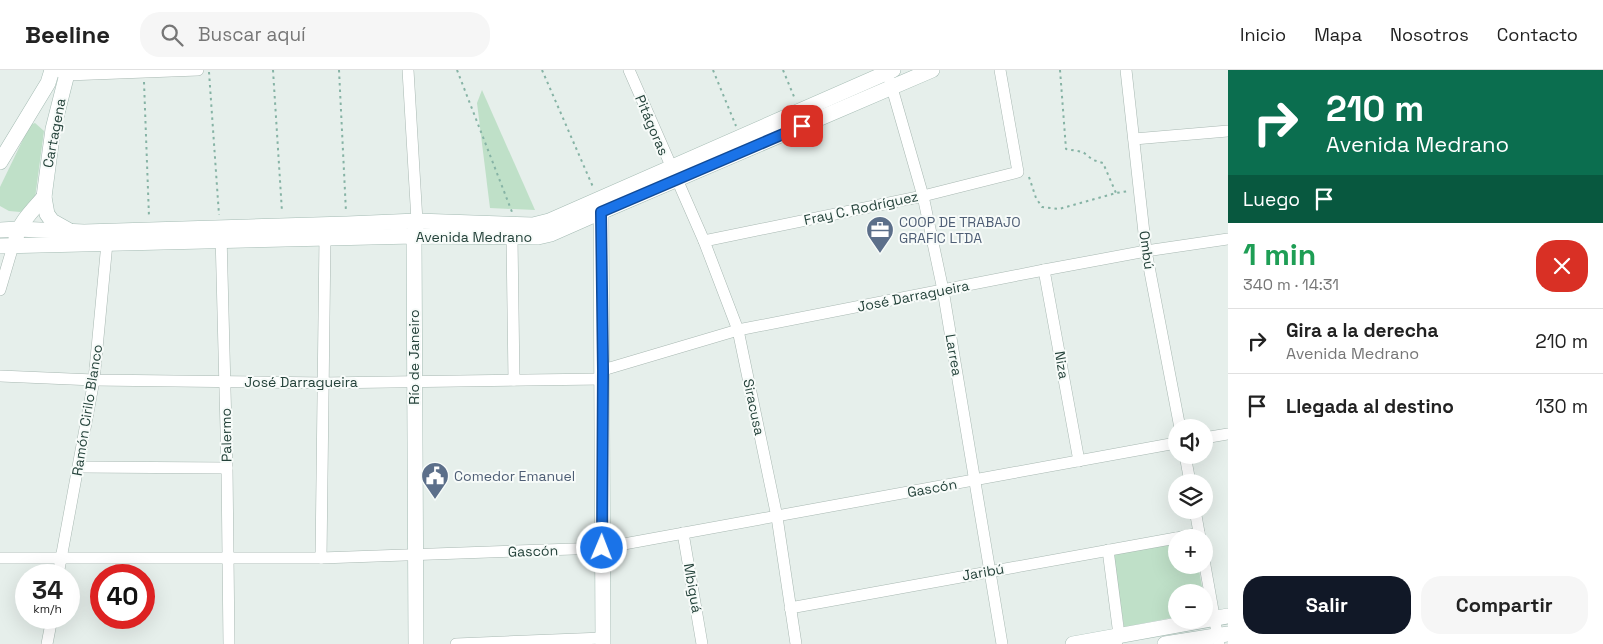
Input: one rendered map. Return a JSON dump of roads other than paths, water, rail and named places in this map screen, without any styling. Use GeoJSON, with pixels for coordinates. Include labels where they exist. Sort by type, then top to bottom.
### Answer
{"type":"FeatureCollection","features":[{"type":"Feature","properties":{"kind":"main road","name":"Avenida Medrano"},"geometry":{"type":"LineString","coordinates":[[6,229],[72,232],[149,230],[325,238],[514,231],[600,206],[674,174],[893,88],[932,70]]}},
{"type":"Feature","properties":{"kind":"main road","name":"Cartagena"},"geometry":{"type":"LineString","coordinates":[[0,162],[48,84],[60,71]]}},
{"type":"Feature","properties":{"kind":"main road","name":"Cartagena"},"geometry":{"type":"LineString","coordinates":[[60,71],[44,197],[47,214],[52,221],[72,232]]}},
{"type":"Feature","properties":{"kind":"main road","name":"Avenida Medrano"},"geometry":{"type":"LineString","coordinates":[[674,174],[740,136],[889,71]]}},
{"type":"Feature","properties":{"kind":"main road"},"geometry":{"type":"LineString","coordinates":[[25,119],[36,116],[43,117],[53,129]]}},
{"type":"Feature","properties":{"kind":"main road"},"geometry":{"type":"LineString","coordinates":[[6,246],[6,229],[44,197]]}},
{"type":"Feature","properties":{"kind":"main road"},"geometry":{"type":"LineString","coordinates":[[600,206],[603,641]]}},
{"type":"Feature","properties":{"kind":"main road","name":"Avenida Medrano"},"geometry":{"type":"LineString","coordinates":[[6,246],[107,243],[283,226],[417,220],[514,231]]}},
{"type":"Feature","properties":{"kind":"main road","name":"Río de Janeiro"},"geometry":{"type":"LineString","coordinates":[[416,644],[414,236],[417,220]]}},
{"type":"Feature","properties":{"kind":"main road"},"geometry":{"type":"LineString","coordinates":[[1073,644],[1118,639],[1221,617]]}},
{"type":"Feature","properties":{"kind":"main road"},"geometry":{"type":"LineString","coordinates":[[1164,644],[1221,638]]}},
{"type":"Feature","properties":{"kind":"street"},"geometry":{"type":"LineString","coordinates":[[60,71],[144,72],[198,70]]}},
{"type":"Feature","properties":{"kind":"street","name":"Río de Janeiro"},"geometry":{"type":"LineString","coordinates":[[408,70],[417,220]]}},
{"type":"Feature","properties":{"kind":"street","name":"Pitágoras"},"geometry":{"type":"LineString","coordinates":[[629,70],[674,174]]}},
{"type":"Feature","properties":{"kind":"street","name":"Fray C. Rodríguez"},"geometry":{"type":"LineString","coordinates":[[704,241],[924,196],[1018,172],[1000,70]]}},
{"type":"Feature","properties":{"kind":"street","name":"Ombú"},"geometry":{"type":"LineString","coordinates":[[1126,70],[1146,252],[1178,419]]}},
{"type":"Feature","properties":{"kind":"street","name":"Larrea"},"geometry":{"type":"LineString","coordinates":[[889,71],[924,196],[943,290],[1002,644]]}},
{"type":"Feature","properties":{"kind":"street"},"geometry":{"type":"LineString","coordinates":[[1134,139],[1228,131]]}},
{"type":"Feature","properties":{"kind":"street","name":"Siracusa"},"geometry":{"type":"LineString","coordinates":[[674,174],[704,241],[738,330],[777,517],[796,644]]}},
{"type":"Feature","properties":{"kind":"street"},"geometry":{"type":"LineString","coordinates":[[514,231],[514,380]]}},
{"type":"Feature","properties":{"kind":"street","name":"Palermo"},"geometry":{"type":"LineString","coordinates":[[221,233],[229,644]]}},
{"type":"Feature","properties":{"kind":"street"},"geometry":{"type":"LineString","coordinates":[[321,558],[325,238]]}},
{"type":"Feature","properties":{"kind":"street","name":"José Darragueira"},"geometry":{"type":"LineString","coordinates":[[0,376],[94,380],[323,382],[514,380],[602,374],[738,330],[1044,270],[1228,239]]}},
{"type":"Feature","properties":{"kind":"street","name":"Ramón Cirilo Blanco"},"geometry":{"type":"LineString","coordinates":[[60,564],[94,380],[107,243]]}},
{"type":"Feature","properties":{"kind":"street"},"geometry":{"type":"LineString","coordinates":[[0,290],[6,246]]}},
{"type":"Feature","properties":{"kind":"street","name":"Niza"},"geometry":{"type":"LineString","coordinates":[[1044,270],[1079,461]]}},
{"type":"Feature","properties":{"kind":"street"},"geometry":{"type":"LineString","coordinates":[[1213,436],[1228,434]]}},
{"type":"Feature","properties":{"kind":"street","name":"Gascón"},"geometry":{"type":"LineString","coordinates":[[0,558],[321,558],[602,548],[1168,444]]}},
{"type":"Feature","properties":{"kind":"street"},"geometry":{"type":"LineString","coordinates":[[79,467],[227,468]]}},
{"type":"Feature","properties":{"kind":"street","name":"Mbiguá"},"geometry":{"type":"LineString","coordinates":[[683,533],[702,644]]}},
{"type":"Feature","properties":{"kind":"street","name":"Jaribú"},"geometry":{"type":"LineString","coordinates":[[790,608],[1168,539]]}},
{"type":"Feature","properties":{"kind":"street"},"geometry":{"type":"LineString","coordinates":[[1108,550],[1118,639]]}},
{"type":"Feature","properties":{"kind":"street"},"geometry":{"type":"LineString","coordinates":[[1208,574],[1221,617],[1221,638]]}},
{"type":"Feature","properties":{"kind":"street"},"geometry":{"type":"LineString","coordinates":[[47,644],[50,629]]}},
{"type":"Feature","properties":{"kind":"street"},"geometry":{"type":"LineString","coordinates":[[456,644],[603,641]]}},
{"type":"Feature","properties":{"kind":"place","name":"COOP DE TRABAJO GRAFIC LTDA"},"geometry":{"type":"Point","coordinates":[880,254]}},
{"type":"Feature","properties":{"kind":"place","name":"Comedor Emanuel"},"geometry":{"type":"Point","coordinates":[435,500]}}]}
